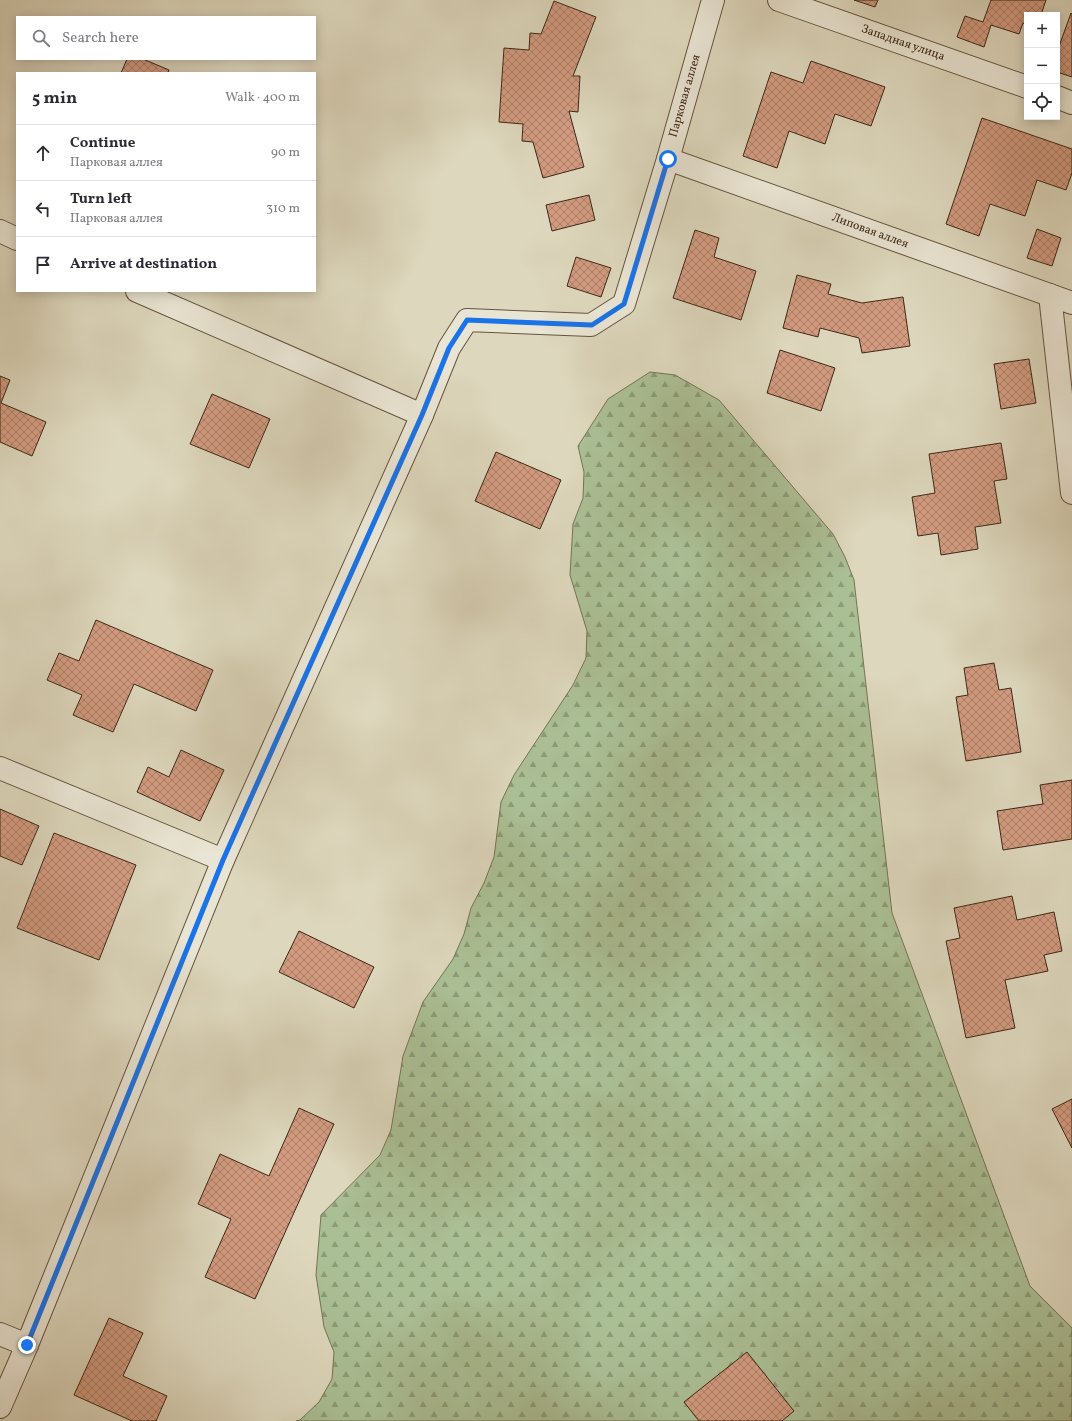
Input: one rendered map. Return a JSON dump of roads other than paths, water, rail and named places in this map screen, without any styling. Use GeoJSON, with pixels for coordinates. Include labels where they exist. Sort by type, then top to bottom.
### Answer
{"type":"FeatureCollection","features":[{"type":"Feature","properties":{"kind":"street","name":"Парковая аллея"},"geometry":{"type":"LineString","coordinates":[[0,1407],[27,1345],[223,860],[422,415],[449,348],[467,320],[592,325],[624,304],[668,159],[713,0]]}},
{"type":"Feature","properties":{"kind":"street","name":"Западная улица"},"geometry":{"type":"LineString","coordinates":[[779,0],[1024,86]]}},
{"type":"Feature","properties":{"kind":"street"},"geometry":{"type":"LineString","coordinates":[[1060,98],[1072,103]]}},
{"type":"Feature","properties":{"kind":"street","name":"Липовая аллея"},"geometry":{"type":"LineString","coordinates":[[668,159],[1072,303]]}},
{"type":"Feature","properties":{"kind":"street"},"geometry":{"type":"LineString","coordinates":[[0,231],[16,239]]}},
{"type":"Feature","properties":{"kind":"street"},"geometry":{"type":"LineString","coordinates":[[139,292],[422,415]]}},
{"type":"Feature","properties":{"kind":"street"},"geometry":{"type":"LineString","coordinates":[[1050,296],[1072,493]]}},
{"type":"Feature","properties":{"kind":"street"},"geometry":{"type":"LineString","coordinates":[[0,768],[223,860]]}},
{"type":"Feature","properties":{"kind":"street"},"geometry":{"type":"LineString","coordinates":[[0,1334],[27,1345]]}}]}
